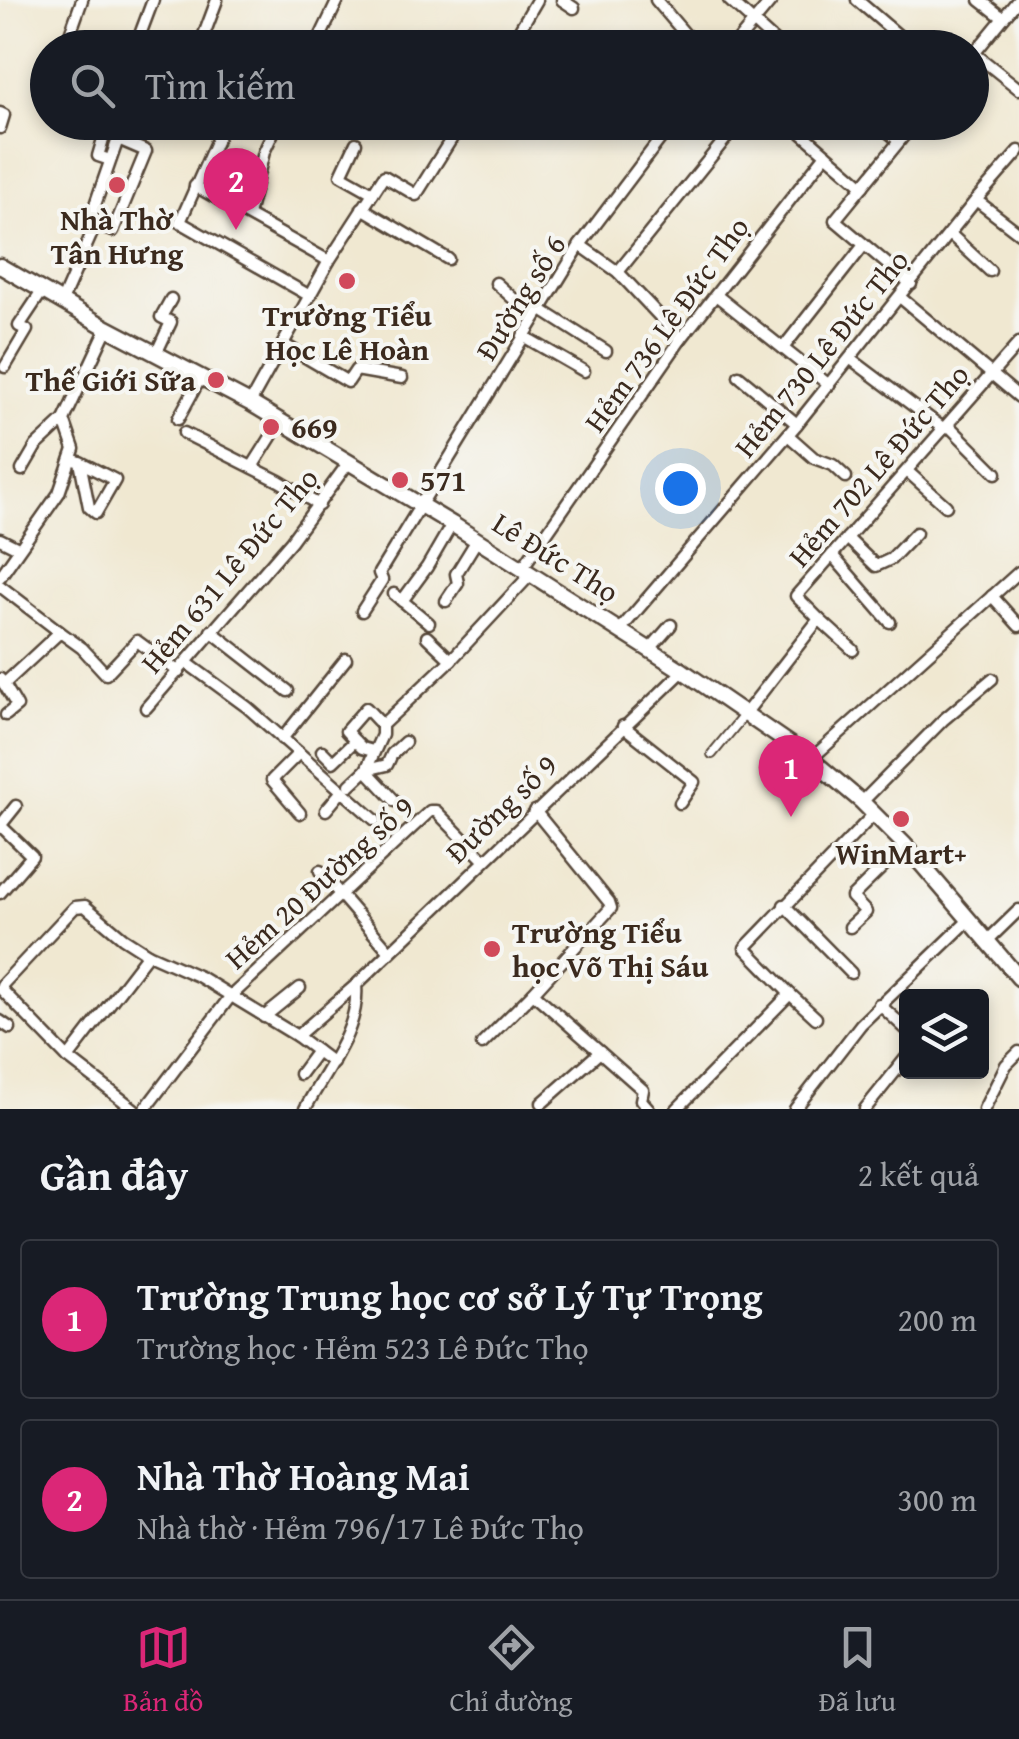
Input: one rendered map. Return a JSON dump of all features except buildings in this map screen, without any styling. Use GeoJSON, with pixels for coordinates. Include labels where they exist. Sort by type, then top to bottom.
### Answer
{"type":"FeatureCollection","features":[{"type":"Feature","properties":{"kind":"main road","name":"Lê Đức Thọ"},"geometry":{"type":"LineString","coordinates":[[0,266],[250,403],[528,570],[810,758],[862,802],[938,879],[1019,978]]}},
{"type":"Feature","properties":{"kind":"street"},"geometry":{"type":"LineString","coordinates":[[71,30],[82,0]]}},
{"type":"Feature","properties":{"kind":"street"},"geometry":{"type":"LineString","coordinates":[[142,30],[153,0]]}},
{"type":"Feature","properties":{"kind":"street"},"geometry":{"type":"LineString","coordinates":[[206,30],[217,0]]}},
{"type":"Feature","properties":{"kind":"street"},"geometry":{"type":"LineString","coordinates":[[324,30],[338,0]]}},
{"type":"Feature","properties":{"kind":"street"},"geometry":{"type":"LineString","coordinates":[[520,30],[537,0]]}},
{"type":"Feature","properties":{"kind":"street"},"geometry":{"type":"LineString","coordinates":[[562,0],[574,8]]}},
{"type":"Feature","properties":{"kind":"street"},"geometry":{"type":"LineString","coordinates":[[656,0],[682,30]]}},
{"type":"Feature","properties":{"kind":"street"},"geometry":{"type":"LineString","coordinates":[[730,0],[760,30]]}},
{"type":"Feature","properties":{"kind":"street"},"geometry":{"type":"LineString","coordinates":[[746,30],[772,0]]}},
{"type":"Feature","properties":{"kind":"street"},"geometry":{"type":"LineString","coordinates":[[857,0],[892,30]]}},
{"type":"Feature","properties":{"kind":"street"},"geometry":{"type":"LineString","coordinates":[[980,0],[1003,18]]}},
{"type":"Feature","properties":{"kind":"street"},"geometry":{"type":"LineString","coordinates":[[989,35],[1018,0]]}},
{"type":"Feature","properties":{"kind":"street"},"geometry":{"type":"LineString","coordinates":[[989,67],[1019,90]]}},
{"type":"Feature","properties":{"kind":"street"},"geometry":{"type":"LineString","coordinates":[[0,112],[4,115],[0,128]]}},
{"type":"Feature","properties":{"kind":"street"},"geometry":{"type":"LineString","coordinates":[[101,140],[98,156],[110,160]]}},
{"type":"Feature","properties":{"kind":"street"},"geometry":{"type":"LineString","coordinates":[[118,140],[146,150],[113,231],[95,226],[89,222],[118,140]]}},
{"type":"Feature","properties":{"kind":"street"},"geometry":{"type":"LineString","coordinates":[[216,140],[180,222],[310,296]]}},
{"type":"Feature","properties":{"kind":"street"},"geometry":{"type":"LineString","coordinates":[[248,215],[270,140]]}},
{"type":"Feature","properties":{"kind":"street"},"geometry":{"type":"LineString","coordinates":[[250,403],[329,261],[384,176],[416,195],[451,140]]}},
{"type":"Feature","properties":{"kind":"street","name":"Đường số 6"},"geometry":{"type":"LineString","coordinates":[[362,611],[382,580],[379,573],[580,245],[659,140]]}},
{"type":"Feature","properties":{"kind":"street"},"geometry":{"type":"LineString","coordinates":[[618,272],[724,140]]}},
{"type":"Feature","properties":{"kind":"street"},"geometry":{"type":"LineString","coordinates":[[810,140],[864,186]]}},
{"type":"Feature","properties":{"kind":"street"},"geometry":{"type":"LineString","coordinates":[[899,140],[834,220],[911,284]]}},
{"type":"Feature","properties":{"kind":"street"},"geometry":{"type":"LineString","coordinates":[[356,143],[340,176],[372,193]]}},
{"type":"Feature","properties":{"kind":"street","name":"Hẻm 730 Lê Đức Thọ"},"geometry":{"type":"LineString","coordinates":[[620,630],[788,435],[1019,151]]}},
{"type":"Feature","properties":{"kind":"street","name":"Hẻm 736 Lê Đức Thọ"},"geometry":{"type":"LineString","coordinates":[[382,725],[451,660],[528,570],[681,338],[826,154]]}},
{"type":"Feature","properties":{"kind":"street"},"geometry":{"type":"LineString","coordinates":[[195,186],[329,261]]}},
{"type":"Feature","properties":{"kind":"street"},"geometry":{"type":"LineString","coordinates":[[976,200],[1019,234]]}},
{"type":"Feature","properties":{"kind":"street"},"geometry":{"type":"LineString","coordinates":[[362,208],[448,259]]}},
{"type":"Feature","properties":{"kind":"street"},"geometry":{"type":"LineString","coordinates":[[62,301],[95,226]]}},
{"type":"Feature","properties":{"kind":"street"},"geometry":{"type":"LineString","coordinates":[[950,234],[990,271]]}},
{"type":"Feature","properties":{"kind":"street"},"geometry":{"type":"LineString","coordinates":[[580,245],[618,272],[681,338]]}},
{"type":"Feature","properties":{"kind":"street"},"geometry":{"type":"LineString","coordinates":[[783,348],[864,245]]}},
{"type":"Feature","properties":{"kind":"street"},"geometry":{"type":"LineString","coordinates":[[496,283],[517,302],[606,350]]}},
{"type":"Feature","properties":{"kind":"street"},"geometry":{"type":"LineString","coordinates":[[5,367],[27,330],[19,326],[43,290]]}},
{"type":"Feature","properties":{"kind":"street"},"geometry":{"type":"LineString","coordinates":[[716,295],[829,384]]}},
{"type":"Feature","properties":{"kind":"street"},"geometry":{"type":"LineString","coordinates":[[900,298],[1019,396]]}},
{"type":"Feature","properties":{"kind":"street"},"geometry":{"type":"LineString","coordinates":[[156,354],[171,322],[161,317],[171,299]]}},
{"type":"Feature","properties":{"kind":"street"},"geometry":{"type":"LineString","coordinates":[[22,470],[36,446],[64,420],[107,328]]}},
{"type":"Feature","properties":{"kind":"street"},"geometry":{"type":"LineString","coordinates":[[524,336],[584,371]]}},
{"type":"Feature","properties":{"kind":"street","name":"Hẻm 702 Lê Đức Thọ"},"geometry":{"type":"LineString","coordinates":[[819,619],[796,596],[1019,343]]}},
{"type":"Feature","properties":{"kind":"street"},"geometry":{"type":"LineString","coordinates":[[284,344],[348,382],[356,370],[402,378]]}},
{"type":"Feature","properties":{"kind":"street"},"geometry":{"type":"LineString","coordinates":[[851,359],[946,427],[996,474]]}},
{"type":"Feature","properties":{"kind":"street"},"geometry":{"type":"LineString","coordinates":[[739,376],[797,424]]}},
{"type":"Feature","properties":{"kind":"street"},"geometry":{"type":"LineString","coordinates":[[178,419],[201,378]]}},
{"type":"Feature","properties":{"kind":"street"},"geometry":{"type":"LineString","coordinates":[[64,420],[74,449],[75,460],[89,507],[96,514],[115,480],[75,460]]}},
{"type":"Feature","properties":{"kind":"street"},"geometry":{"type":"LineString","coordinates":[[252,467],[281,421]]}},
{"type":"Feature","properties":{"kind":"street"},"geometry":{"type":"LineString","coordinates":[[184,433],[319,505]]}},
{"type":"Feature","properties":{"kind":"street"},"geometry":{"type":"LineString","coordinates":[[788,435],[814,458],[834,465],[846,478]]}},
{"type":"Feature","properties":{"kind":"street"},"geometry":{"type":"LineString","coordinates":[[0,577],[59,493],[75,460]]}},
{"type":"Feature","properties":{"kind":"street","name":"Hẻm 631 Lê Đức Thọ"},"geometry":{"type":"LineString","coordinates":[[146,708],[319,505],[349,462]]}},
{"type":"Feature","properties":{"kind":"street"},"geometry":{"type":"LineString","coordinates":[[907,470],[946,506]]}},
{"type":"Feature","properties":{"kind":"street"},"geometry":{"type":"LineString","coordinates":[[429,623],[398,597],[428,568],[452,524]]}},
{"type":"Feature","properties":{"kind":"street"},"geometry":{"type":"LineString","coordinates":[[847,538],[876,566],[892,559],[916,533]]}},
{"type":"Feature","properties":{"kind":"street"},"geometry":{"type":"LineString","coordinates":[[0,539],[18,548]]}},
{"type":"Feature","properties":{"kind":"street"},"geometry":{"type":"LineString","coordinates":[[446,601],[458,582],[456,574],[477,540]]}},
{"type":"Feature","properties":{"kind":"street"},"geometry":{"type":"LineString","coordinates":[[832,555],[890,622]]}},
{"type":"Feature","properties":{"kind":"street"},"geometry":{"type":"LineString","coordinates":[[810,758],[1019,572]]}},
{"type":"Feature","properties":{"kind":"street"},"geometry":{"type":"LineString","coordinates":[[0,586],[82,648],[106,674],[137,641],[183,667],[247,707],[346,788],[375,820]]}},
{"type":"Feature","properties":{"kind":"street"},"geometry":{"type":"LineString","coordinates":[[992,596],[1019,626]]}},
{"type":"Feature","properties":{"kind":"street"},"geometry":{"type":"LineString","coordinates":[[712,754],[819,619],[853,650]]}},
{"type":"Feature","properties":{"kind":"street"},"geometry":{"type":"LineString","coordinates":[[650,649],[670,626]]}},
{"type":"Feature","properties":{"kind":"street"},"geometry":{"type":"LineString","coordinates":[[6,715],[17,706],[2,681],[60,632]]}},
{"type":"Feature","properties":{"kind":"street"},"geometry":{"type":"LineString","coordinates":[[211,632],[288,692]]}},
{"type":"Feature","properties":{"kind":"street"},"geometry":{"type":"LineString","coordinates":[[427,637],[451,660]]}},
{"type":"Feature","properties":{"kind":"street"},"geometry":{"type":"LineString","coordinates":[[282,738],[346,659]]}},
{"type":"Feature","properties":{"kind":"street","name":"Đường số 9"},"geometry":{"type":"LineString","coordinates":[[297,1036],[356,985],[482,859],[682,671]]}},
{"type":"Feature","properties":{"kind":"street"},"geometry":{"type":"LineString","coordinates":[[862,802],[943,720],[992,679]]}},
{"type":"Feature","properties":{"kind":"street"},"geometry":{"type":"LineString","coordinates":[[326,810],[366,770],[382,735],[382,725],[366,708],[346,731],[362,748],[373,751]]}},
{"type":"Feature","properties":{"kind":"street"},"geometry":{"type":"LineString","coordinates":[[624,726],[694,782],[680,803]]}},
{"type":"Feature","properties":{"kind":"street"},"geometry":{"type":"LineString","coordinates":[[322,751],[332,762],[355,741]]}},
{"type":"Feature","properties":{"kind":"street"},"geometry":{"type":"LineString","coordinates":[[366,770],[387,766],[392,754],[405,742]]}},
{"type":"Feature","properties":{"kind":"street"},"geometry":{"type":"LineString","coordinates":[[299,753],[272,780],[300,813]]}},
{"type":"Feature","properties":{"kind":"street"},"geometry":{"type":"LineString","coordinates":[[366,770],[394,801]]}},
{"type":"Feature","properties":{"kind":"street"},"geometry":{"type":"LineString","coordinates":[[0,893],[32,856],[0,826],[16,806]]}},
{"type":"Feature","properties":{"kind":"street","name":"Hẻm 20 Đường số 9"},"geometry":{"type":"LineString","coordinates":[[144,1109],[230,997],[433,810],[482,859]]}},
{"type":"Feature","properties":{"kind":"street"},"geometry":{"type":"LineString","coordinates":[[482,1044],[611,908],[535,811]]}},
{"type":"Feature","properties":{"kind":"street"},"geometry":{"type":"LineString","coordinates":[[816,1018],[745,948],[874,814]]}},
{"type":"Feature","properties":{"kind":"street"},"geometry":{"type":"LineString","coordinates":[[850,926],[866,912],[852,897],[905,845]]}},
{"type":"Feature","properties":{"kind":"street"},"geometry":{"type":"LineString","coordinates":[[320,871],[389,951]]}},
{"type":"Feature","properties":{"kind":"street"},"geometry":{"type":"LineString","coordinates":[[134,1109],[68,1058],[2,990],[2,985],[80,905],[148,954],[200,977],[297,1036],[333,1063]]}},
{"type":"Feature","properties":{"kind":"street"},"geometry":{"type":"LineString","coordinates":[[784,905],[850,972]]}},
{"type":"Feature","properties":{"kind":"street"},"geometry":{"type":"LineString","coordinates":[[986,942],[1019,910]]}},
{"type":"Feature","properties":{"kind":"street"},"geometry":{"type":"LineString","coordinates":[[794,1109],[879,1004],[968,920]]}},
{"type":"Feature","properties":{"kind":"street"},"geometry":{"type":"LineString","coordinates":[[68,1058],[148,954]]}},
{"type":"Feature","properties":{"kind":"street"},"geometry":{"type":"LineString","coordinates":[[305,1109],[342,1047],[357,995],[356,985]]}},
{"type":"Feature","properties":{"kind":"street"},"geometry":{"type":"LineString","coordinates":[[264,1016],[300,988]]}},
{"type":"Feature","properties":{"kind":"street"},"geometry":{"type":"LineString","coordinates":[[533,993],[643,1090],[640,1100],[649,1109]]}},
{"type":"Feature","properties":{"kind":"street"},"geometry":{"type":"LineString","coordinates":[[677,1109],[790,994]]}},
{"type":"Feature","properties":{"kind":"street"},"geometry":{"type":"LineString","coordinates":[[879,1004],[899,1023]]}},
{"type":"Feature","properties":{"kind":"street"},"geometry":{"type":"LineString","coordinates":[[300,1074],[317,1050]]}},
{"type":"Feature","properties":{"kind":"street"},"geometry":{"type":"LineString","coordinates":[[542,1103],[600,1052]]}},
{"type":"Feature","properties":{"kind":"street"},"geometry":{"type":"LineString","coordinates":[[984,1109],[1006,1065],[1019,1052]]}},
{"type":"Feature","properties":{"kind":"street"},"geometry":{"type":"LineString","coordinates":[[866,1109],[899,1067]]}},
{"type":"Feature","properties":{"kind":"place","name":"Nhà Thờ Tân Hưng"},"geometry":{"type":"Point","coordinates":[117,185]}},
{"type":"Feature","properties":{"kind":"place","name":"Nhà Thờ Hoàng Mai"},"geometry":{"type":"Point","coordinates":[236,230]}},
{"type":"Feature","properties":{"kind":"place","name":"Trường Tiểu Học Lê Hoàn"},"geometry":{"type":"Point","coordinates":[347,281]}},
{"type":"Feature","properties":{"kind":"place","name":"Thế Giới Sữa"},"geometry":{"type":"Point","coordinates":[216,380]}},
{"type":"Feature","properties":{"kind":"place","name":"669"},"geometry":{"type":"Point","coordinates":[271,427]}},
{"type":"Feature","properties":{"kind":"place","name":"571"},"geometry":{"type":"Point","coordinates":[400,480]}},
{"type":"Feature","properties":{"kind":"place","name":"Trường Trung học cơ sở Lý Tự Trọng"},"geometry":{"type":"Point","coordinates":[791,817]}},
{"type":"Feature","properties":{"kind":"place","name":"WinMart+"},"geometry":{"type":"Point","coordinates":[901,819]}},
{"type":"Feature","properties":{"kind":"place","name":"Trường Tiểu học Võ Thị Sáu"},"geometry":{"type":"Point","coordinates":[492,949]}}]}
